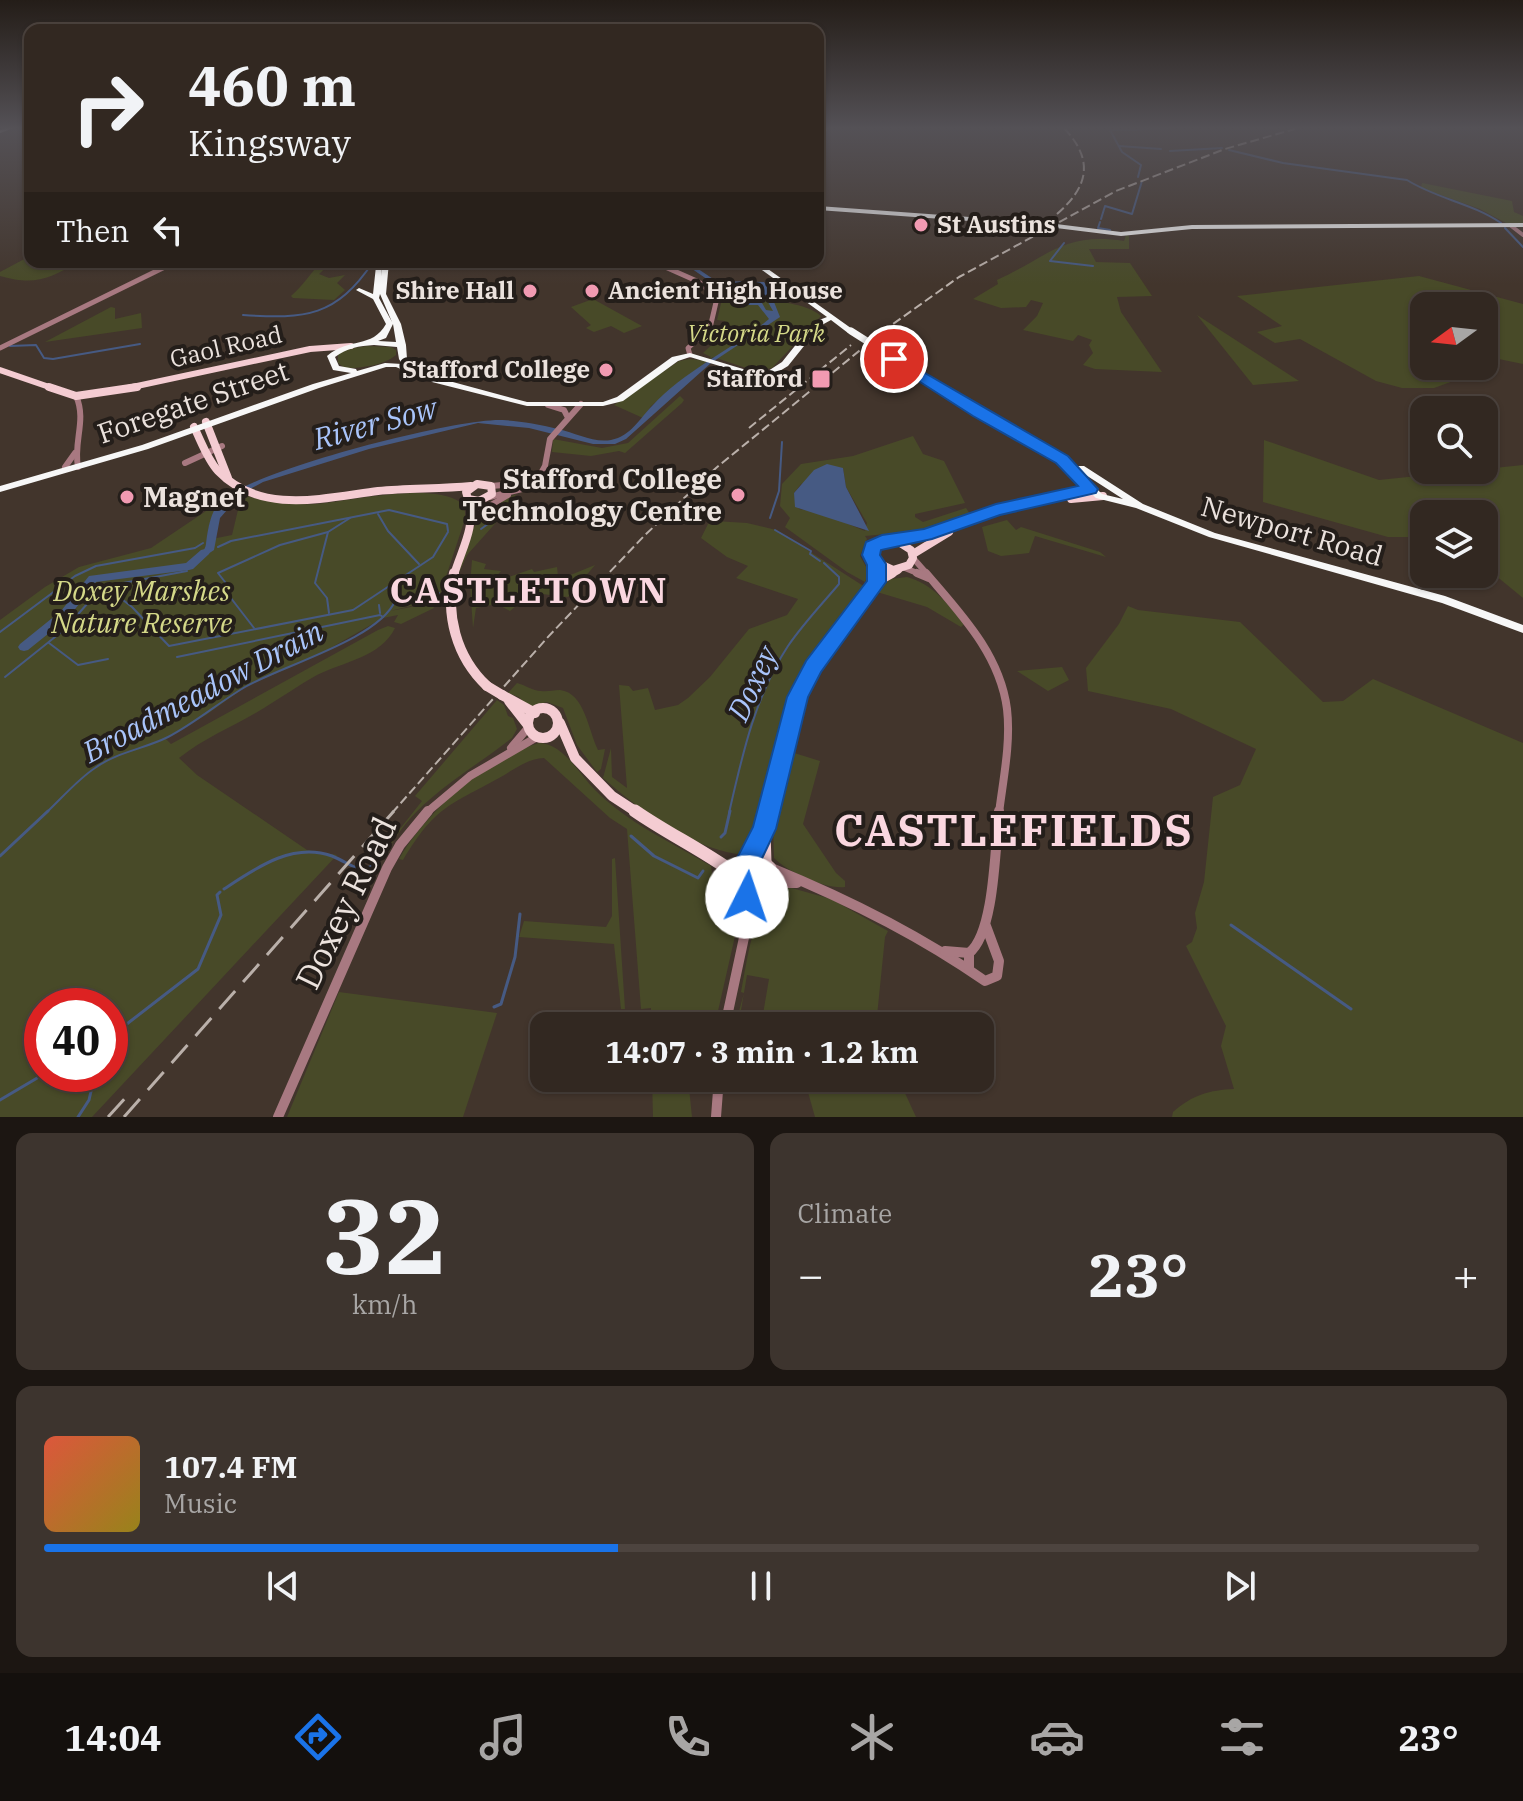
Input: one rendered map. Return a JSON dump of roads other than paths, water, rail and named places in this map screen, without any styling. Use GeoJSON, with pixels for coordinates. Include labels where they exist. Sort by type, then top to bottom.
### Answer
{"type":"FeatureCollection","features":[{"type":"Feature","properties":{"kind":"highway"},"geometry":{"type":"LineString","coordinates":[[824,208],[1025,223],[1118,234],[1183,227],[1523,225]]}},
{"type":"Feature","properties":{"kind":"highway"},"geometry":{"type":"LineString","coordinates":[[359,290],[376,298],[376,279],[381,268]]}},
{"type":"Feature","properties":{"kind":"highway"},"geometry":{"type":"LineString","coordinates":[[383,268],[383,276],[390,285],[409,369]]}},
{"type":"Feature","properties":{"kind":"highway","name":"Newport Road"},"geometry":{"type":"LineString","coordinates":[[762,268],[851,331],[1051,453],[1071,467],[1090,488],[1104,490],[1199,531],[1445,600],[1523,629]]}},
{"type":"Feature","properties":{"kind":"highway"},"geometry":{"type":"LineString","coordinates":[[383,276],[390,285]]}},
{"type":"Feature","properties":{"kind":"highway","name":"Foregate Street"},"geometry":{"type":"LineString","coordinates":[[0,488],[195,428],[324,381],[333,375],[333,362],[355,345],[381,338],[389,327],[388,318],[376,298]]}},
{"type":"Feature","properties":{"kind":"highway"},"geometry":{"type":"LineString","coordinates":[[516,399],[611,402],[631,392],[675,359],[690,355],[760,375],[777,369],[814,327],[831,318]]}},
{"type":"Feature","properties":{"kind":"highway"},"geometry":{"type":"LineString","coordinates":[[355,345],[402,348]]}},
{"type":"Feature","properties":{"kind":"highway"},"geometry":{"type":"LineString","coordinates":[[336,346],[333,362],[348,371],[371,369]]}},
{"type":"Feature","properties":{"kind":"highway"},"geometry":{"type":"LineString","coordinates":[[385,365],[395,361],[402,348]]}},
{"type":"Feature","properties":{"kind":"highway"},"geometry":{"type":"LineString","coordinates":[[385,365],[516,399],[548,405],[570,402]]}},
{"type":"Feature","properties":{"kind":"highway","name":"Foregate Street"},"geometry":{"type":"LineString","coordinates":[[206,424],[385,365]]}},
{"type":"Feature","properties":{"kind":"highway","name":"Newport Road"},"geometry":{"type":"LineString","coordinates":[[995,421],[1076,464],[1104,490]]}},
{"type":"Feature","properties":{"kind":"highway"},"geometry":{"type":"LineString","coordinates":[[1040,443],[1051,453]]}},
{"type":"Feature","properties":{"kind":"highway"},"geometry":{"type":"LineString","coordinates":[[0,488],[78,466]]}},
{"type":"Feature","properties":{"kind":"main road","name":"Gaol Road"},"geometry":{"type":"LineString","coordinates":[[76,396],[144,385],[317,348],[355,345]]}},
{"type":"Feature","properties":{"kind":"main road","name":"Gaol Road"},"geometry":{"type":"LineString","coordinates":[[317,348],[333,362]]}},
{"type":"Feature","properties":{"kind":"main road"},"geometry":{"type":"LineString","coordinates":[[0,370],[76,396]]}},
{"type":"Feature","properties":{"kind":"main road"},"geometry":{"type":"LineString","coordinates":[[206,424],[215,449],[217,471],[231,482],[273,498],[316,500],[419,489],[491,486],[493,491],[472,518]]}},
{"type":"Feature","properties":{"kind":"main road"},"geometry":{"type":"LineString","coordinates":[[195,428],[215,449]]}},
{"type":"Feature","properties":{"kind":"main road"},"geometry":{"type":"LineString","coordinates":[[471,486],[467,498],[472,518],[453,577],[452,617],[464,659],[487,686],[535,713],[545,709],[555,712],[568,748],[590,776],[642,819],[720,861],[758,888],[766,885],[768,865],[764,829]]}},
{"type":"Feature","properties":{"kind":"main road"},"geometry":{"type":"LineString","coordinates":[[902,569],[884,568],[877,564],[871,555],[873,547],[882,541],[897,541],[1010,507],[1090,488]]}},
{"type":"Feature","properties":{"kind":"main road"},"geometry":{"type":"LineString","coordinates":[[419,489],[467,498],[488,498]]}},
{"type":"Feature","properties":{"kind":"main road"},"geometry":{"type":"LineString","coordinates":[[746,882],[743,870],[764,829],[787,735],[805,681],[876,582],[902,569],[930,541],[998,514],[1104,490]]}},
{"type":"Feature","properties":{"kind":"main road"},"geometry":{"type":"LineString","coordinates":[[897,541],[908,546],[913,556]]}},
{"type":"Feature","properties":{"kind":"main road"},"geometry":{"type":"LineString","coordinates":[[876,582],[877,564]]}},
{"type":"Feature","properties":{"kind":"main road"},"geometry":{"type":"LineString","coordinates":[[504,697],[533,732],[568,748]]}},
{"type":"Feature","properties":{"kind":"main road"},"geometry":{"type":"LineString","coordinates":[[533,732],[535,713]]}},
{"type":"Feature","properties":{"kind":"main road"},"geometry":{"type":"LineString","coordinates":[[533,732],[554,732],[560,723]]}},
{"type":"Feature","properties":{"kind":"main road"},"geometry":{"type":"LineString","coordinates":[[720,861],[768,865]]}},
{"type":"Feature","properties":{"kind":"street"},"geometry":{"type":"LineString","coordinates":[[1510,225],[1523,234]]}},
{"type":"Feature","properties":{"kind":"street"},"geometry":{"type":"LineString","coordinates":[[0,348],[163,268]]}},
{"type":"Feature","properties":{"kind":"street"},"geometry":{"type":"LineString","coordinates":[[666,268],[699,282],[712,292],[717,302],[706,338],[688,348],[690,355]]}},
{"type":"Feature","properties":{"kind":"street"},"geometry":{"type":"LineString","coordinates":[[76,396],[83,411],[75,453],[78,466]]}},
{"type":"Feature","properties":{"kind":"street"},"geometry":{"type":"LineString","coordinates":[[561,426],[570,402]]}},
{"type":"Feature","properties":{"kind":"street"},"geometry":{"type":"LineString","coordinates":[[472,518],[535,480],[544,471],[550,439],[583,402]]}},
{"type":"Feature","properties":{"kind":"street"},"geometry":{"type":"LineString","coordinates":[[548,405],[564,410],[567,416]]}},
{"type":"Feature","properties":{"kind":"street"},"geometry":{"type":"LineString","coordinates":[[185,463],[215,449]]}},
{"type":"Feature","properties":{"kind":"street"},"geometry":{"type":"LineString","coordinates":[[61,468],[75,453]]}},
{"type":"Feature","properties":{"kind":"street"},"geometry":{"type":"LineString","coordinates":[[491,486],[516,486],[535,480]]}},
{"type":"Feature","properties":{"kind":"street"},"geometry":{"type":"LineString","coordinates":[[488,498],[517,490]]}},
{"type":"Feature","properties":{"kind":"street"},"geometry":{"type":"LineString","coordinates":[[913,556],[961,612],[987,650],[1000,680],[1007,708],[1007,747],[986,924],[973,950],[969,969]]}},
{"type":"Feature","properties":{"kind":"street"},"geometry":{"type":"LineString","coordinates":[[902,569],[929,578]]}},
{"type":"Feature","properties":{"kind":"street","name":"Doxey Road"},"geometry":{"type":"LineString","coordinates":[[278,1117],[387,868],[406,833],[435,802],[533,732]]}},
{"type":"Feature","properties":{"kind":"street"},"geometry":{"type":"LineString","coordinates":[[768,865],[803,883],[847,899],[942,951],[980,979],[993,979],[1000,966],[986,924]]}},
{"type":"Feature","properties":{"kind":"street"},"geometry":{"type":"LineString","coordinates":[[728,1012],[748,919],[746,882]]}},
{"type":"Feature","properties":{"kind":"street"},"geometry":{"type":"LineString","coordinates":[[748,919],[766,885],[803,883]]}},
{"type":"Feature","properties":{"kind":"street"},"geometry":{"type":"LineString","coordinates":[[942,951],[993,951]]}},
{"type":"Feature","properties":{"kind":"street"},"geometry":{"type":"LineString","coordinates":[[716,1117],[718,1092]]}},
{"type":"Feature","properties":{"kind":"water"},"geometry":{"type":"Polygon","coordinates":[[[691,268],[697,268],[716,281],[764,282],[777,301],[774,302],[780,317],[711,363],[626,439],[615,444],[593,444],[529,428],[478,423],[369,449],[263,482],[241,494],[220,518],[214,550],[199,560],[216,508],[237,490],[269,476],[355,448],[480,421],[522,422],[598,440],[611,440],[624,435],[665,393],[769,319],[758,305],[744,305],[734,297],[762,303],[766,310],[773,311],[768,302],[758,298],[762,290],[760,285],[723,284],[726,287],[714,284],[691,268]]]}},
{"type":"Feature","properties":{"kind":"water"},"geometry":{"type":"Polygon","coordinates":[[[827,464],[843,468],[846,487],[869,531],[795,507],[794,493],[814,470],[827,464]]]}},
{"type":"Feature","properties":{"kind":"waterway"},"geometry":{"type":"LineString","coordinates":[[1407,180],[1501,223]]}},
{"type":"Feature","properties":{"kind":"waterway"},"geometry":{"type":"LineString","coordinates":[[1101,219],[1105,206],[1132,214],[1142,181]]}},
{"type":"Feature","properties":{"kind":"waterway"},"geometry":{"type":"LineString","coordinates":[[1100,222],[1098,228],[1110,230]]}},
{"type":"Feature","properties":{"kind":"waterway"},"geometry":{"type":"LineString","coordinates":[[1505,228],[1523,247]]}},
{"type":"Feature","properties":{"kind":"waterway"},"geometry":{"type":"LineString","coordinates":[[1064,243],[1050,261],[1093,266]]}},
{"type":"Feature","properties":{"kind":"waterway"},"geometry":{"type":"LineString","coordinates":[[243,315],[285,316],[318,311],[346,294],[368,268]]}},
{"type":"Feature","properties":{"kind":"waterway"},"geometry":{"type":"LineString","coordinates":[[10,346],[36,345],[44,358],[53,359],[140,344]]}},
{"type":"Feature","properties":{"kind":"waterway","name":"Doxey"},"geometry":{"type":"LineString","coordinates":[[770,518],[779,491],[782,442]]}},
{"type":"Feature","properties":{"kind":"waterway"},"geometry":{"type":"LineString","coordinates":[[218,547],[231,541],[389,510],[447,524],[448,531]]}},
{"type":"Feature","properties":{"kind":"waterway"},"geometry":{"type":"LineString","coordinates":[[378,514],[388,531],[419,564]]}},
{"type":"Feature","properties":{"kind":"waterway"},"geometry":{"type":"LineString","coordinates":[[328,532],[350,518]]}},
{"type":"Feature","properties":{"kind":"waterway"},"geometry":{"type":"LineString","coordinates":[[481,529],[496,518]]}},
{"type":"Feature","properties":{"kind":"waterway","name":"Doxey"},"geometry":{"type":"LineString","coordinates":[[775,530],[811,551],[810,554],[820,561]]}},
{"type":"Feature","properties":{"kind":"waterway"},"geometry":{"type":"LineString","coordinates":[[254,628],[227,593],[225,582],[218,573],[280,545],[328,532]]}},
{"type":"Feature","properties":{"kind":"waterway"},"geometry":{"type":"LineString","coordinates":[[328,532],[315,583],[327,598],[329,613]]}},
{"type":"Feature","properties":{"kind":"waterway"},"geometry":{"type":"LineString","coordinates":[[105,586],[132,607],[169,646],[353,610],[433,557],[448,532]]}},
{"type":"Feature","properties":{"kind":"waterway"},"geometry":{"type":"LineString","coordinates":[[0,632],[75,576],[96,566],[195,548],[203,543]]}},
{"type":"Feature","properties":{"kind":"waterway","name":"River Sow"},"geometry":{"type":"LineString","coordinates":[[24,647],[65,614],[93,579],[189,566],[205,552]]}},
{"type":"Feature","properties":{"kind":"waterway","name":"Doxey"},"geometry":{"type":"LineString","coordinates":[[729,813],[745,748],[767,685],[794,638],[839,584],[839,577],[824,563]]}},
{"type":"Feature","properties":{"kind":"waterway"},"geometry":{"type":"LineString","coordinates":[[105,586],[187,571]]}},
{"type":"Feature","properties":{"kind":"waterway"},"geometry":{"type":"LineString","coordinates":[[5,677],[65,629],[105,586]]}},
{"type":"Feature","properties":{"kind":"waterway","name":"Broadmeadow Drain"},"geometry":{"type":"LineString","coordinates":[[383,617],[395,601],[439,593]]}},
{"type":"Feature","properties":{"kind":"waterway"},"geometry":{"type":"LineString","coordinates":[[379,605],[380,613]]}},
{"type":"Feature","properties":{"kind":"waterway","name":"Broadmeadow Drain"},"geometry":{"type":"LineString","coordinates":[[46,813],[82,778],[103,763],[168,737],[245,687],[350,639],[383,617]]}},
{"type":"Feature","properties":{"kind":"waterway"},"geometry":{"type":"LineString","coordinates":[[177,657],[383,617]]}},
{"type":"Feature","properties":{"kind":"waterway"},"geometry":{"type":"LineString","coordinates":[[49,643],[78,665],[108,659]]}},
{"type":"Feature","properties":{"kind":"waterway","name":"Broadmeadow Drain"},"geometry":{"type":"LineString","coordinates":[[0,856],[48,811]]}},
{"type":"Feature","properties":{"kind":"waterway","name":"Doxey"},"geometry":{"type":"LineString","coordinates":[[721,837],[725,833],[730,811]]}},
{"type":"Feature","properties":{"kind":"waterway","name":"Doxey"},"geometry":{"type":"LineString","coordinates":[[631,836],[654,856],[698,878],[703,871]]}},
{"type":"Feature","properties":{"kind":"waterway","name":"Doxey"},"geometry":{"type":"LineString","coordinates":[[224,889],[275,859],[303,852],[332,856],[361,870],[376,865]]}},
{"type":"Feature","properties":{"kind":"waterway","name":"Doxey"},"geometry":{"type":"LineString","coordinates":[[128,1023],[198,969],[221,915],[217,895],[220,892]]}},
{"type":"Feature","properties":{"kind":"waterway"},"geometry":{"type":"LineString","coordinates":[[494,1007],[501,1004],[515,957],[520,914]]}},
{"type":"Feature","properties":{"kind":"waterway"},"geometry":{"type":"LineString","coordinates":[[1231,925],[1351,1009]]}},
{"type":"Feature","properties":{"kind":"waterway","name":"Doxey"},"geometry":{"type":"LineString","coordinates":[[0,1100],[24,1086]]}},
{"type":"Feature","properties":{"kind":"waterway"},"geometry":{"type":"LineString","coordinates":[[78,1117],[91,1092]]}},
{"type":"Feature","properties":{"kind":"railway"},"geometry":{"type":"LineString","coordinates":[[1057,214],[1068,204],[1082,180]]}},
{"type":"Feature","properties":{"kind":"railway"},"geometry":{"type":"LineString","coordinates":[[392,813],[547,638],[644,536],[716,468],[886,329],[959,277],[1116,191],[1144,180]]}},
{"type":"Feature","properties":{"kind":"railway"},"geometry":{"type":"LineString","coordinates":[[749,428],[851,345]]}},
{"type":"Feature","properties":{"kind":"railway"},"geometry":{"type":"LineString","coordinates":[[124,1117],[394,811]]}},
{"type":"Feature","properties":{"kind":"railway"},"geometry":{"type":"LineString","coordinates":[[108,1117],[128,1095]]}},
{"type":"Feature","properties":{"kind":"place","name":"St Austins"},"geometry":{"type":"Point","coordinates":[921,225]}},
{"type":"Feature","properties":{"kind":"place","name":"Shire Hall"},"geometry":{"type":"Point","coordinates":[530,291]}},
{"type":"Feature","properties":{"kind":"place","name":"Ancient High House"},"geometry":{"type":"Point","coordinates":[592,291]}},
{"type":"Feature","properties":{"kind":"place","name":"Stafford College"},"geometry":{"type":"Point","coordinates":[606,370]}},
{"type":"Feature","properties":{"kind":"place","name":"Stafford"},"geometry":{"type":"Point","coordinates":[821,379]}},
{"type":"Feature","properties":{"kind":"place","name":"Stafford College Technology Centre"},"geometry":{"type":"Point","coordinates":[738,495]}},
{"type":"Feature","properties":{"kind":"place","name":"Magnet"},"geometry":{"type":"Point","coordinates":[127,497]}},
{"type":"Feature","properties":{"kind":"district","name":"CASTLETOWN"},"geometry":{"type":"Point","coordinates":[529,590]}},
{"type":"Feature","properties":{"kind":"district","name":"CASTLEFIELDS"},"geometry":{"type":"Point","coordinates":[1014,831]}},
{"type":"Feature","properties":{"kind":"park label","name":"Victoria Park"},"geometry":{"type":"Point","coordinates":[756,334]}},
{"type":"Feature","properties":{"kind":"park label","name":"Doxey Marshes Nature Reserve"},"geometry":{"type":"Point","coordinates":[142,607]}}]}
